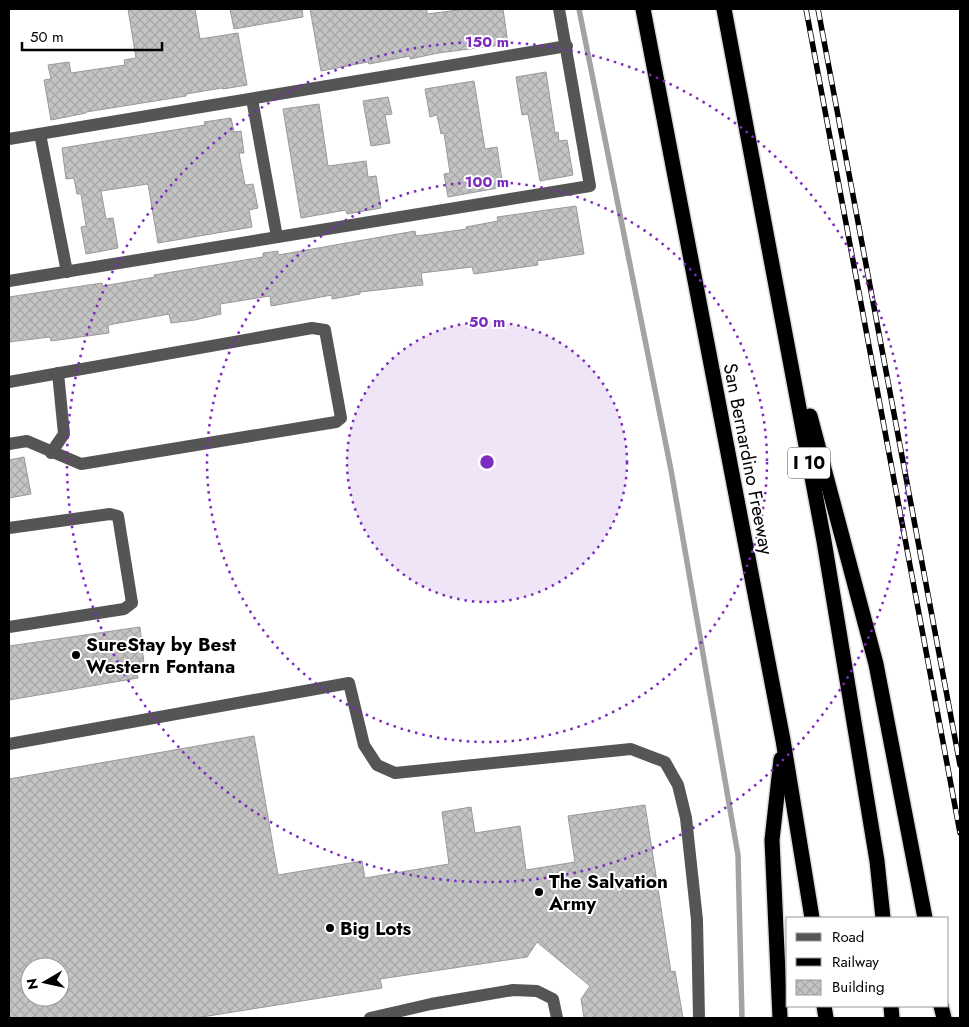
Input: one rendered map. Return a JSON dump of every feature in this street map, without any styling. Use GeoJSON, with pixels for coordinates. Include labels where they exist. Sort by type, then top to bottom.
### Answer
{"type":"FeatureCollection","features":[{"type":"Feature","properties":{"kind":"highway","name":"San Bernardino Freeway"},"geometry":{"type":"LineString","coordinates":[[643,9],[783,740],[812,917]]}},
{"type":"Feature","properties":{"kind":"highway","name":"I 10"},"geometry":{"type":"LineString","coordinates":[[724,9],[824,541],[877,861],[882,917]]}},
{"type":"Feature","properties":{"kind":"highway"},"geometry":{"type":"LineString","coordinates":[[779,303],[876,664],[925,917]]}},
{"type":"Feature","properties":{"kind":"highway"},"geometry":{"type":"LineString","coordinates":[[780,1018],[772,840],[783,740]]}},
{"type":"Feature","properties":{"kind":"lane"},"geometry":{"type":"LineString","coordinates":[[9,281],[590,186],[559,9]]}},
{"type":"Feature","properties":{"kind":"lane"},"geometry":{"type":"LineString","coordinates":[[9,139],[566,46]]}},
{"type":"Feature","properties":{"kind":"lane"},"geometry":{"type":"LineString","coordinates":[[252,98],[276,237]]}},
{"type":"Feature","properties":{"kind":"lane"},"geometry":{"type":"LineString","coordinates":[[40,134],[67,272]]}},
{"type":"Feature","properties":{"kind":"lane"},"geometry":{"type":"LineString","coordinates":[[9,382],[312,328],[326,330],[341,418],[336,422],[81,464],[51,453],[27,441],[9,444]]}},
{"type":"Feature","properties":{"kind":"lane"},"geometry":{"type":"LineString","coordinates":[[51,453],[64,434],[58,374]]}},
{"type":"Feature","properties":{"kind":"lane"},"geometry":{"type":"LineString","coordinates":[[9,528],[110,514],[118,516],[132,603],[124,609],[9,627]]}},
{"type":"Feature","properties":{"kind":"lane"},"geometry":{"type":"LineString","coordinates":[[9,744],[349,683],[364,745],[377,765],[395,773],[631,749],[665,762],[678,785],[686,818],[697,920],[699,1018]]}},
{"type":"Feature","properties":{"kind":"lane"},"geometry":{"type":"LineString","coordinates":[[370,1018],[431,1004],[513,990],[537,991],[553,999],[557,1018]]}},
{"type":"Feature","properties":{"kind":"building"},"geometry":{"type":"Polygon","coordinates":[[[128,9],[195,9],[200,39],[238,33],[247,85],[186,94],[186,96],[86,112],[51,120],[44,80],[51,79],[48,65],[69,62],[71,73],[125,65],[124,60],[136,58],[128,9]]]}},
{"type":"Feature","properties":{"kind":"building"},"geometry":{"type":"Polygon","coordinates":[[[230,9],[302,9],[303,17],[234,29],[230,9]]]}},
{"type":"Feature","properties":{"kind":"building"},"geometry":{"type":"Polygon","coordinates":[[[310,9],[427,9],[427,14],[466,9],[503,9],[508,44],[438,53],[410,59],[410,56],[369,64],[368,62],[321,71],[310,9]]]}},
{"type":"Feature","properties":{"kind":"building"},"geometry":{"type":"Polygon","coordinates":[[[546,72],[555,133],[558,132],[559,141],[567,140],[573,175],[540,181],[528,114],[522,115],[516,77],[546,72]]]}},
{"type":"Feature","properties":{"kind":"building"},"geometry":{"type":"Polygon","coordinates":[[[474,81],[485,149],[497,147],[503,187],[448,197],[444,174],[450,173],[444,133],[441,134],[437,115],[430,117],[425,89],[474,81]]]}},
{"type":"Feature","properties":{"kind":"building"},"geometry":{"type":"Polygon","coordinates":[[[388,97],[392,114],[385,115],[390,143],[371,146],[363,101],[388,97]]]}},
{"type":"Feature","properties":{"kind":"building"},"geometry":{"type":"Polygon","coordinates":[[[319,104],[328,166],[366,161],[368,177],[376,176],[381,208],[347,214],[346,210],[301,218],[283,109],[319,104]]]}},
{"type":"Feature","properties":{"kind":"building"},"geometry":{"type":"Polygon","coordinates":[[[231,118],[234,132],[241,131],[244,153],[239,153],[245,185],[253,184],[258,208],[249,210],[252,227],[158,243],[148,184],[101,191],[106,219],[113,218],[118,248],[86,254],[81,227],[86,226],[81,194],[77,194],[74,178],[66,179],[62,148],[205,125],[204,122],[231,118]]]}},
{"type":"Feature","properties":{"kind":"building"},"geometry":{"type":"Polygon","coordinates":[[[576,206],[584,254],[537,261],[538,265],[474,274],[472,267],[421,273],[423,285],[360,292],[360,294],[332,299],[332,295],[271,306],[270,296],[220,304],[221,314],[195,320],[171,323],[169,314],[108,325],[109,333],[51,341],[50,337],[9,342],[9,297],[102,283],[103,286],[155,277],[154,275],[263,257],[263,253],[278,251],[278,255],[415,231],[416,236],[467,229],[466,227],[498,221],[497,217],[576,206]]]}},
{"type":"Feature","properties":{"kind":"building"},"geometry":{"type":"Polygon","coordinates":[[[24,457],[31,494],[9,498],[9,460],[24,457]]]}},
{"type":"Feature","properties":{"kind":"building","name":"SureStay by Best Western Fontana"},"geometry":{"type":"Polygon","coordinates":[[[140,627],[144,664],[135,665],[138,678],[9,700],[9,646],[140,627]]]}},
{"type":"Feature","properties":{"kind":"building"},"geometry":{"type":"Polygon","coordinates":[[[254,736],[278,875],[362,861],[365,878],[449,864],[442,812],[471,807],[475,833],[520,826],[526,870],[575,862],[568,816],[645,805],[671,972],[675,971],[683,1018],[584,1018],[581,999],[590,986],[537,942],[527,957],[380,979],[382,988],[196,1018],[9,1018],[9,779],[254,736]]]}},
{"type":"Feature","properties":{"kind":"waterway"},"geometry":{"type":"LineString","coordinates":[[579,9],[671,470],[738,855],[742,1018]]}},
{"type":"Feature","properties":{"kind":"railway"},"geometry":{"type":"LineString","coordinates":[[806,9],[960,833]]}},
{"type":"Feature","properties":{"kind":"railway"},"geometry":{"type":"LineString","coordinates":[[818,9],[960,765]]}},
{"type":"Feature","properties":{"kind":"place","name":"SureStay by Best Western Fontana"},"geometry":{"type":"Point","coordinates":[76,655]}},
{"type":"Feature","properties":{"kind":"place","name":"The Salvation Army"},"geometry":{"type":"Point","coordinates":[539,892]}},
{"type":"Feature","properties":{"kind":"place","name":"Big Lots"},"geometry":{"type":"Point","coordinates":[330,928]}}]}
